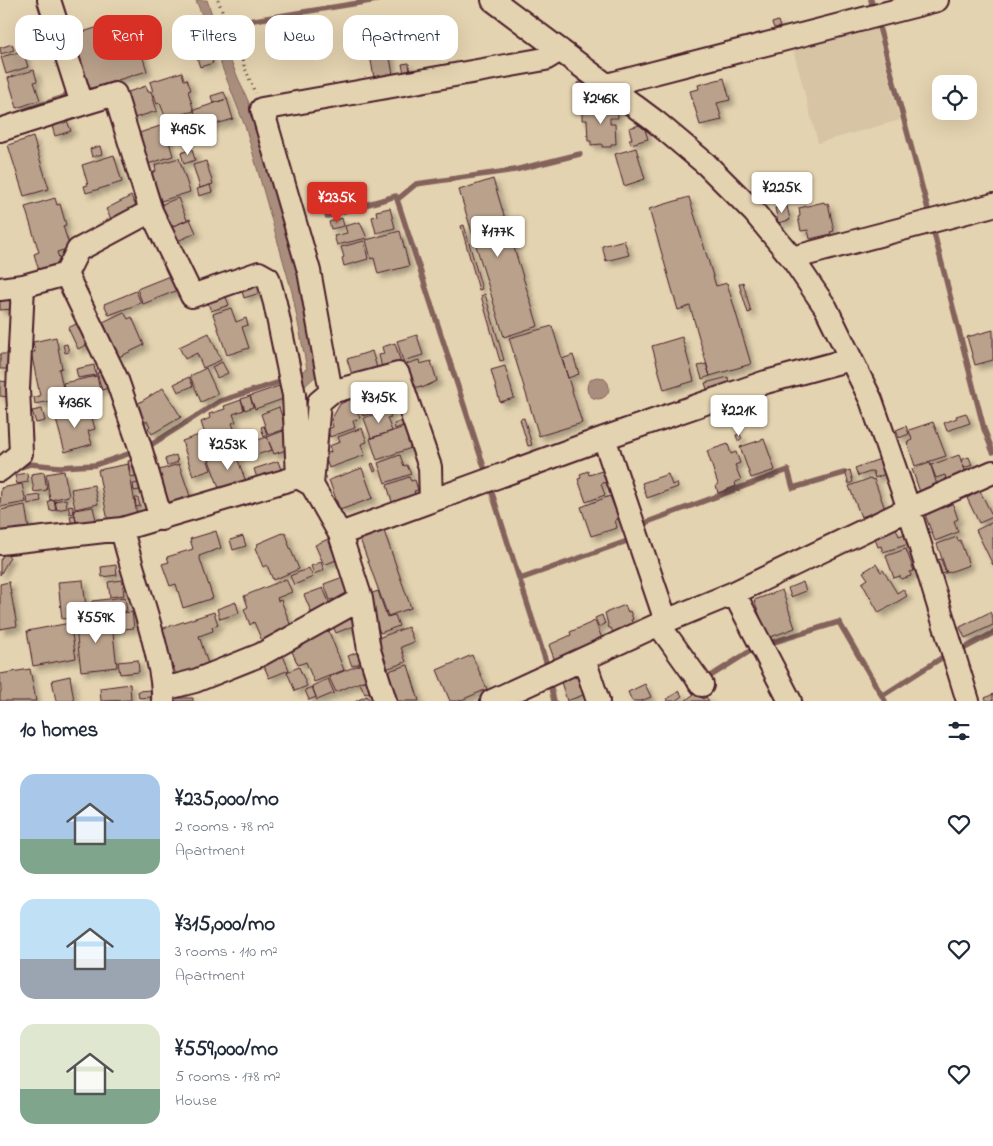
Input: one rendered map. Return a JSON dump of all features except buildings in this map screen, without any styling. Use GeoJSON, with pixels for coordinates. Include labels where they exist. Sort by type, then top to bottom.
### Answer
{"type":"FeatureCollection","features":[{"type":"Feature","properties":{"kind":"street"},"geometry":{"type":"LineString","coordinates":[[49,0],[82,104]]}},
{"type":"Feature","properties":{"kind":"street"},"geometry":{"type":"LineString","coordinates":[[493,0],[656,122],[706,164],[754,212],[792,258],[826,308],[872,400],[909,509],[968,701]]}},
{"type":"Feature","properties":{"kind":"street"},"geometry":{"type":"LineString","coordinates":[[607,85],[937,0]]}},
{"type":"Feature","properties":{"kind":"street"},"geometry":{"type":"LineString","coordinates":[[331,392],[309,271],[262,109],[545,59],[560,50]]}},
{"type":"Feature","properties":{"kind":"street"},"geometry":{"type":"LineString","coordinates":[[0,130],[115,94],[151,211],[192,296],[259,272],[268,278],[294,395],[305,481],[340,534],[361,599],[369,650],[385,701]]}},
{"type":"Feature","properties":{"kind":"street"},"geometry":{"type":"LineString","coordinates":[[792,258],[993,205]]}},
{"type":"Feature","properties":{"kind":"street"},"geometry":{"type":"LineString","coordinates":[[0,289],[23,286],[66,274],[78,250],[151,211]]}},
{"type":"Feature","properties":{"kind":"street"},"geometry":{"type":"LineString","coordinates":[[66,274],[117,380],[141,449],[161,519]]}},
{"type":"Feature","properties":{"kind":"street"},"geometry":{"type":"LineString","coordinates":[[0,470],[21,453],[18,389],[23,286]]}},
{"type":"Feature","properties":{"kind":"street"},"geometry":{"type":"LineString","coordinates":[[340,534],[604,438],[766,382],[851,359]]}},
{"type":"Feature","properties":{"kind":"street"},"geometry":{"type":"LineString","coordinates":[[305,481],[318,402],[331,392],[398,374],[430,467],[431,501]]}},
{"type":"Feature","properties":{"kind":"street"},"geometry":{"type":"LineString","coordinates":[[604,438],[663,623],[702,685]]}},
{"type":"Feature","properties":{"kind":"street"},"geometry":{"type":"LineString","coordinates":[[492,701],[663,623],[734,593],[909,509],[993,472]]}},
{"type":"Feature","properties":{"kind":"street"},"geometry":{"type":"LineString","coordinates":[[0,544],[122,529],[305,481]]}},
{"type":"Feature","properties":{"kind":"street"},"geometry":{"type":"LineString","coordinates":[[122,529],[129,558],[153,633],[164,695],[260,655],[361,599]]}},
{"type":"Feature","properties":{"kind":"street"},"geometry":{"type":"LineString","coordinates":[[734,593],[790,701]]}},
{"type":"Feature","properties":{"kind":"street"},"geometry":{"type":"LineString","coordinates":[[584,659],[598,701]]}},
{"type":"Feature","properties":{"kind":"path"},"geometry":{"type":"LineString","coordinates":[[218,0],[262,109]]}},
{"type":"Feature","properties":{"kind":"shaded area"},"geometry":{"type":"Polygon","coordinates":[[[196,0],[207,0],[212,15],[202,15],[196,0]]]}},
{"type":"Feature","properties":{"kind":"shaded area"},"geometry":{"type":"Polygon","coordinates":[[[875,26],[900,120],[818,143],[792,46],[875,26]]]}},
{"type":"Feature","properties":{"kind":"shaded area"},"geometry":{"type":"Polygon","coordinates":[[[219,60],[230,60],[259,126],[288,229],[319,373],[305,386],[307,467],[295,374],[307,369],[292,292],[246,129],[219,60]]]}},
{"type":"Feature","properties":{"kind":"shaded area"},"geometry":{"type":"Polygon","coordinates":[[[594,377],[602,377],[609,384],[609,392],[602,399],[594,399],[587,392],[587,384],[594,377]]]}},
{"type":"Feature","properties":{"kind":"waterway"},"geometry":{"type":"LineString","coordinates":[[255,20],[377,0]]}},
{"type":"Feature","properties":{"kind":"waterway"},"geometry":{"type":"LineString","coordinates":[[871,0],[872,4]]}},
{"type":"Feature","properties":{"kind":"waterway"},"geometry":{"type":"LineString","coordinates":[[879,27],[929,213]]}},
{"type":"Feature","properties":{"kind":"waterway"},"geometry":{"type":"LineString","coordinates":[[23,111],[64,97],[68,92],[67,88]]}},
{"type":"Feature","properties":{"kind":"waterway"},"geometry":{"type":"LineString","coordinates":[[398,199],[416,184],[515,170],[580,154]]}},
{"type":"Feature","properties":{"kind":"waterway"},"geometry":{"type":"LineString","coordinates":[[327,216],[396,196],[486,473]]}},
{"type":"Feature","properties":{"kind":"waterway"},"geometry":{"type":"LineString","coordinates":[[933,229],[984,429],[993,452]]}},
{"type":"Feature","properties":{"kind":"waterway"},"geometry":{"type":"LineString","coordinates":[[146,448],[220,401],[286,380]]}},
{"type":"Feature","properties":{"kind":"waterway"},"geometry":{"type":"LineString","coordinates":[[17,468],[30,464],[60,467],[95,465],[137,451]]}},
{"type":"Feature","properties":{"kind":"waterway"},"geometry":{"type":"LineString","coordinates":[[642,524],[788,470],[793,488],[844,473]]}},
{"type":"Feature","properties":{"kind":"waterway"},"geometry":{"type":"LineString","coordinates":[[491,490],[547,665]]}},
{"type":"Feature","properties":{"kind":"waterway"},"geometry":{"type":"LineString","coordinates":[[520,579],[630,540]]}},
{"type":"Feature","properties":{"kind":"waterway"},"geometry":{"type":"LineString","coordinates":[[767,644],[839,622],[885,701]]}},
{"type":"Feature","properties":{"kind":"waterway"},"geometry":{"type":"LineString","coordinates":[[963,649],[993,633]]}},
{"type":"Feature","properties":{"kind":"waterway"},"geometry":{"type":"LineString","coordinates":[[706,679],[755,648]]}},
{"type":"Feature","properties":{"kind":"waterway"},"geometry":{"type":"LineString","coordinates":[[882,696],[943,657]]}},
{"type":"Feature","properties":{"kind":"waterway"},"geometry":{"type":"LineString","coordinates":[[551,688],[554,701]]}}]}
